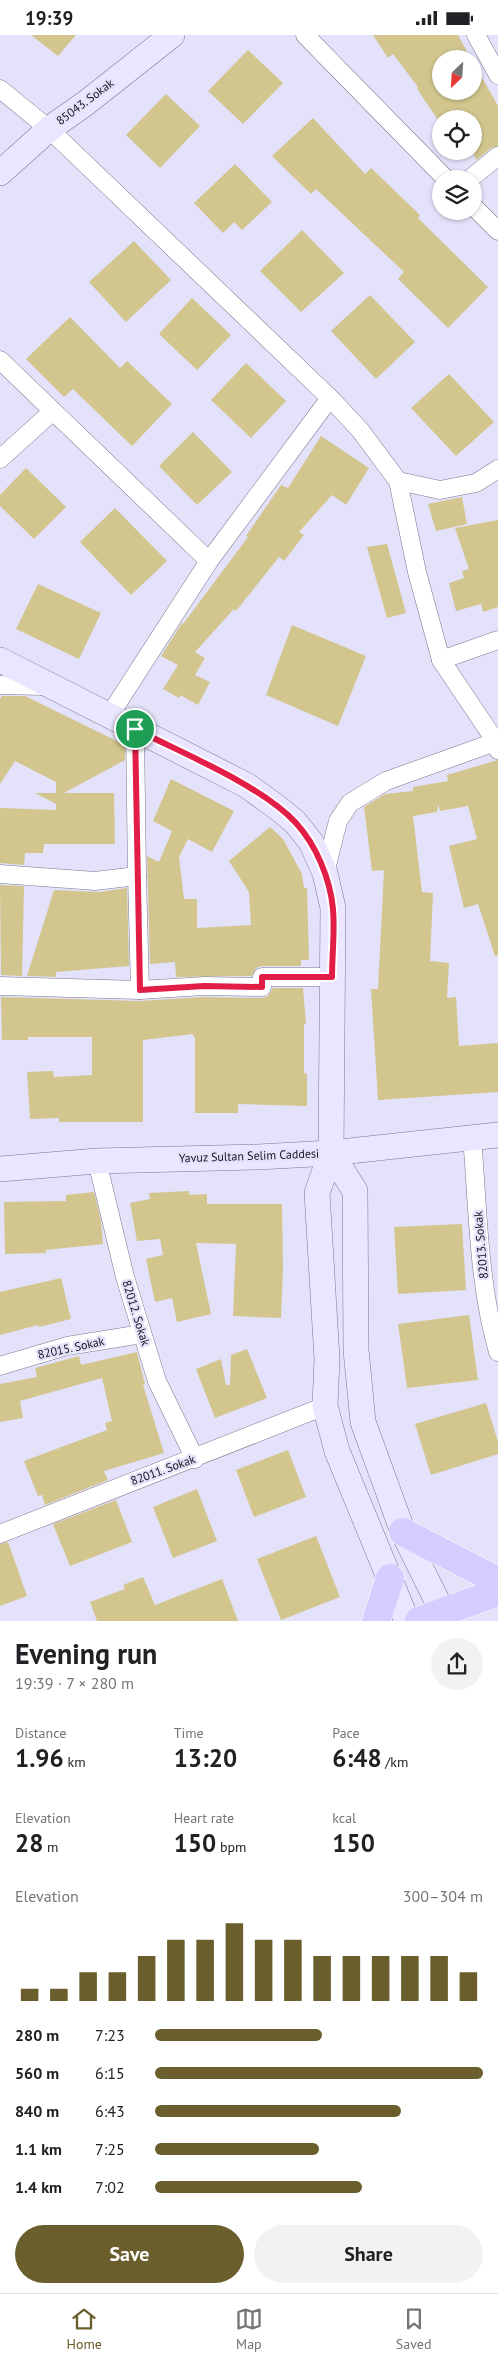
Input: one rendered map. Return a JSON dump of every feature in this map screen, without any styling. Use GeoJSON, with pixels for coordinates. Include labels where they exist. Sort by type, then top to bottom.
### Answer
{"type":"FeatureCollection","features":[{"type":"Feature","properties":{"kind":"main road","name":"85043. Sokak"},"geometry":{"type":"LineString","coordinates":[[0,173],[49,129],[86,103],[172,35]]}},
{"type":"Feature","properties":{"kind":"main road"},"geometry":{"type":"LineString","coordinates":[[0,660],[246,785],[295,822],[311,842],[325,873],[333,908],[331,1153],[317,1193],[327,1359],[325,1406],[337,1451],[407,1621]]}},
{"type":"Feature","properties":{"kind":"main road","name":"Yavuz Sultan Selim Caddesi"},"geometry":{"type":"LineString","coordinates":[[0,1169],[97,1161],[258,1157],[331,1153],[498,1135]]}},
{"type":"Feature","properties":{"kind":"main road"},"geometry":{"type":"LineString","coordinates":[[331,1153],[355,1191],[356,1350],[363,1422],[403,1532],[445,1616]]}},
{"type":"Feature","properties":{"kind":"main road"},"geometry":{"type":"LineString","coordinates":[[403,1532],[498,1581]]}},
{"type":"Feature","properties":{"kind":"main road"},"geometry":{"type":"LineString","coordinates":[[376,1621],[390,1578]]}},
{"type":"Feature","properties":{"kind":"main road"},"geometry":{"type":"LineString","coordinates":[[419,1621],[445,1616],[498,1592]]}},
{"type":"Feature","properties":{"kind":"street"},"geometry":{"type":"LineString","coordinates":[[305,35],[437,170]]}},
{"type":"Feature","properties":{"kind":"street"},"geometry":{"type":"LineString","coordinates":[[476,35],[498,75]]}},
{"type":"Feature","properties":{"kind":"street"},"geometry":{"type":"LineString","coordinates":[[0,89],[49,129],[330,398],[360,430],[398,481],[418,572],[441,660],[497,744],[386,781],[350,803],[338,821],[325,873]]}},
{"type":"Feature","properties":{"kind":"street"},"geometry":{"type":"LineString","coordinates":[[481,170],[498,156]]}},
{"type":"Feature","properties":{"kind":"street"},"geometry":{"type":"LineString","coordinates":[[482,215],[498,231]]}},
{"type":"Feature","properties":{"kind":"street"},"geometry":{"type":"LineString","coordinates":[[0,360],[209,561]]}},
{"type":"Feature","properties":{"kind":"street"},"geometry":{"type":"LineString","coordinates":[[109,716],[209,561],[330,398]]}},
{"type":"Feature","properties":{"kind":"street"},"geometry":{"type":"LineString","coordinates":[[0,459],[54,411]]}},
{"type":"Feature","properties":{"kind":"street"},"geometry":{"type":"LineString","coordinates":[[398,481],[440,490],[476,483],[498,469]]}},
{"type":"Feature","properties":{"kind":"street"},"geometry":{"type":"LineString","coordinates":[[441,660],[498,640]]}},
{"type":"Feature","properties":{"kind":"street"},"geometry":{"type":"LineString","coordinates":[[0,685],[50,686]]}},
{"type":"Feature","properties":{"kind":"street"},"geometry":{"type":"LineString","coordinates":[[135,729],[140,990]]}},
{"type":"Feature","properties":{"kind":"street"},"geometry":{"type":"LineString","coordinates":[[0,874],[96,881],[137,876]]}},
{"type":"Feature","properties":{"kind":"street"},"geometry":{"type":"LineString","coordinates":[[0,985],[140,990],[204,986],[262,987],[262,977],[332,977]]}},
{"type":"Feature","properties":{"kind":"street","name":"82013. Sokak"},"geometry":{"type":"LineString","coordinates":[[472,1137],[483,1275],[492,1330],[498,1352]]}},
{"type":"Feature","properties":{"kind":"street","name":"82012. Sokak"},"geometry":{"type":"LineString","coordinates":[[97,1161],[125,1277],[157,1381],[195,1459]]}},
{"type":"Feature","properties":{"kind":"street","name":"82015. Sokak"},"geometry":{"type":"LineString","coordinates":[[0,1365],[67,1347],[142,1335]]}},
{"type":"Feature","properties":{"kind":"street","name":"82011. Sokak"},"geometry":{"type":"LineString","coordinates":[[0,1534],[120,1485],[195,1459],[325,1406]]}},
{"type":"Feature","properties":{"kind":"building"},"geometry":{"type":"Polygon","coordinates":[[[31,35],[76,35],[58,56],[31,35]]]}},
{"type":"Feature","properties":{"kind":"building"},"geometry":{"type":"Polygon","coordinates":[[[373,35],[458,35],[466,50],[432,50],[432,100],[482,100],[482,77],[498,106],[498,146],[491,148],[482,156],[482,110],[432,111],[418,87],[393,54],[388,58],[373,35]]]}},
{"type":"Feature","properties":{"kind":"building"},"geometry":{"type":"Polygon","coordinates":[[[248,50],[283,83],[243,124],[208,91],[248,50]]]}},
{"type":"Feature","properties":{"kind":"building"},"geometry":{"type":"Polygon","coordinates":[[[166,94],[200,126],[160,168],[126,135],[166,94]]]}},
{"type":"Feature","properties":{"kind":"building"},"geometry":{"type":"Polygon","coordinates":[[[313,118],[365,174],[371,168],[420,215],[418,218],[488,287],[448,328],[398,279],[404,272],[316,189],[311,194],[272,156],[313,118]]]}},
{"type":"Feature","properties":{"kind":"building"},"geometry":{"type":"Polygon","coordinates":[[[235,164],[272,202],[242,230],[234,222],[223,233],[194,203],[235,164]]]}},
{"type":"Feature","properties":{"kind":"building"},"geometry":{"type":"Polygon","coordinates":[[[302,230],[344,273],[301,312],[260,271],[302,230]]]}},
{"type":"Feature","properties":{"kind":"building"},"geometry":{"type":"Polygon","coordinates":[[[134,241],[171,280],[126,322],[89,282],[134,241]]]}},
{"type":"Feature","properties":{"kind":"building"},"geometry":{"type":"Polygon","coordinates":[[[370,295],[415,342],[376,379],[331,331],[370,295]]]}},
{"type":"Feature","properties":{"kind":"building"},"geometry":{"type":"Polygon","coordinates":[[[192,298],[231,335],[197,370],[159,334],[192,298]]]}},
{"type":"Feature","properties":{"kind":"building"},"geometry":{"type":"Polygon","coordinates":[[[70,317],[120,368],[127,361],[172,404],[132,446],[73,389],[64,397],[26,359],[70,317]]]}},
{"type":"Feature","properties":{"kind":"building"},"geometry":{"type":"Polygon","coordinates":[[[246,363],[286,401],[251,438],[211,400],[246,363]]]}},
{"type":"Feature","properties":{"kind":"building"},"geometry":{"type":"Polygon","coordinates":[[[449,374],[494,422],[456,456],[411,408],[449,374]]]}},
{"type":"Feature","properties":{"kind":"building"},"geometry":{"type":"Polygon","coordinates":[[[193,432],[232,472],[197,505],[159,466],[193,432]]]}},
{"type":"Feature","properties":{"kind":"building"},"geometry":{"type":"Polygon","coordinates":[[[321,436],[369,468],[346,505],[332,495],[299,532],[304,535],[284,561],[279,557],[236,611],[234,609],[195,652],[205,658],[195,675],[210,682],[198,705],[180,695],[179,698],[163,689],[178,665],[161,656],[182,623],[248,537],[246,536],[281,485],[288,488],[321,436]]]}},
{"type":"Feature","properties":{"kind":"building"},"geometry":{"type":"Polygon","coordinates":[[[26,468],[66,507],[34,539],[0,506],[0,495],[26,468]]]}},
{"type":"Feature","properties":{"kind":"building"},"geometry":{"type":"Polygon","coordinates":[[[462,497],[467,524],[436,531],[428,504],[462,497]]]}},
{"type":"Feature","properties":{"kind":"building"},"geometry":{"type":"Polygon","coordinates":[[[115,508],[167,561],[131,595],[80,542],[115,508]]]}},
{"type":"Feature","properties":{"kind":"building"},"geometry":{"type":"Polygon","coordinates":[[[498,520],[498,607],[483,612],[481,604],[456,611],[449,583],[464,578],[462,571],[469,569],[455,528],[498,520]]]}},
{"type":"Feature","properties":{"kind":"building"},"geometry":{"type":"Polygon","coordinates":[[[387,544],[406,613],[387,618],[367,547],[387,544]]]}},
{"type":"Feature","properties":{"kind":"building"},"geometry":{"type":"Polygon","coordinates":[[[38,584],[101,613],[79,659],[16,629],[38,584]]]}},
{"type":"Feature","properties":{"kind":"building"},"geometry":{"type":"Polygon","coordinates":[[[292,625],[366,656],[338,726],[266,695],[292,625]]]}},
{"type":"Feature","properties":{"kind":"building"},"geometry":{"type":"Polygon","coordinates":[[[2,696],[25,696],[125,745],[125,760],[64,793],[114,793],[115,844],[44,844],[43,853],[25,853],[24,865],[0,863],[0,808],[56,810],[56,804],[35,793],[56,793],[56,782],[15,761],[0,784],[0,699],[2,696]]]}},
{"type":"Feature","properties":{"kind":"building"},"geometry":{"type":"Polygon","coordinates":[[[498,760],[498,955],[495,956],[478,904],[464,908],[449,846],[477,839],[468,806],[440,811],[438,804],[437,812],[413,816],[422,892],[433,893],[430,961],[449,963],[447,998],[456,997],[459,1046],[498,1043],[498,1092],[378,1100],[371,989],[378,989],[384,870],[372,871],[364,807],[385,794],[413,791],[413,787],[448,781],[447,775],[498,760]]]}},
{"type":"Feature","properties":{"kind":"building"},"geometry":{"type":"Polygon","coordinates":[[[171,779],[234,811],[212,852],[188,839],[179,857],[184,899],[197,899],[197,928],[251,925],[249,892],[229,861],[270,827],[283,839],[302,874],[304,888],[307,888],[309,960],[301,960],[301,966],[262,966],[256,968],[252,976],[176,977],[175,962],[150,964],[147,856],[159,862],[172,831],[153,821],[171,779]]]}},
{"type":"Feature","properties":{"kind":"building"},"geometry":{"type":"Polygon","coordinates":[[[0,885],[24,886],[22,976],[1,975],[0,885]]]}},
{"type":"Feature","properties":{"kind":"building"},"geometry":{"type":"Polygon","coordinates":[[[127,888],[129,966],[56,972],[56,977],[27,976],[54,890],[99,892],[127,888]]]}},
{"type":"Feature","properties":{"kind":"building"},"geometry":{"type":"Polygon","coordinates":[[[273,988],[303,988],[306,1024],[304,1024],[304,1073],[307,1074],[307,1106],[238,1104],[238,1113],[195,1113],[195,1037],[193,1037],[193,1034],[143,1040],[143,1122],[59,1122],[59,1118],[30,1119],[27,1072],[53,1071],[54,1077],[92,1075],[92,1037],[28,1037],[28,1040],[2,1040],[1,997],[140,1001],[204,997],[262,998],[268,996],[273,988]]]}},
{"type":"Feature","properties":{"kind":"building"},"geometry":{"type":"Polygon","coordinates":[[[189,1191],[189,1195],[207,1194],[207,1204],[282,1204],[283,1269],[281,1318],[233,1316],[236,1244],[196,1243],[211,1314],[177,1322],[172,1298],[155,1302],[146,1259],[163,1255],[160,1239],[137,1241],[130,1203],[150,1199],[149,1193],[189,1191]]]}},
{"type":"Feature","properties":{"kind":"building"},"geometry":{"type":"Polygon","coordinates":[[[94,1192],[101,1221],[103,1244],[46,1250],[46,1253],[5,1254],[4,1202],[66,1201],[66,1195],[94,1192]]]}},
{"type":"Feature","properties":{"kind":"building"},"geometry":{"type":"Polygon","coordinates":[[[462,1224],[466,1290],[398,1294],[394,1227],[462,1224]]]}},
{"type":"Feature","properties":{"kind":"building"},"geometry":{"type":"Polygon","coordinates":[[[61,1278],[71,1319],[0,1335],[0,1292],[61,1278]]]}},
{"type":"Feature","properties":{"kind":"building"},"geometry":{"type":"Polygon","coordinates":[[[469,1315],[478,1380],[407,1388],[398,1324],[469,1315]]]}},
{"type":"Feature","properties":{"kind":"building"},"geometry":{"type":"Polygon","coordinates":[[[247,1349],[267,1398],[215,1418],[196,1369],[221,1359],[226,1385],[230,1385],[231,1355],[247,1349]]]}},
{"type":"Feature","properties":{"kind":"building"},"geometry":{"type":"Polygon","coordinates":[[[137,1352],[145,1384],[143,1385],[164,1453],[104,1471],[108,1480],[45,1505],[42,1495],[38,1496],[24,1461],[107,1430],[105,1423],[112,1421],[102,1378],[20,1401],[23,1418],[0,1422],[0,1384],[37,1377],[35,1368],[79,1356],[81,1365],[137,1352]]]}},
{"type":"Feature","properties":{"kind":"building"},"geometry":{"type":"Polygon","coordinates":[[[486,1403],[498,1442],[498,1454],[431,1475],[415,1424],[486,1403]]]}},
{"type":"Feature","properties":{"kind":"building"},"geometry":{"type":"Polygon","coordinates":[[[288,1450],[306,1497],[254,1517],[236,1470],[288,1450]]]}},
{"type":"Feature","properties":{"kind":"building"},"geometry":{"type":"Polygon","coordinates":[[[197,1489],[217,1541],[173,1558],[153,1507],[197,1489]]]}},
{"type":"Feature","properties":{"kind":"building"},"geometry":{"type":"Polygon","coordinates":[[[116,1500],[132,1542],[70,1566],[53,1524],[116,1500]]]}},
{"type":"Feature","properties":{"kind":"building"},"geometry":{"type":"Polygon","coordinates":[[[316,1536],[340,1597],[281,1620],[257,1559],[316,1536]]]}},
{"type":"Feature","properties":{"kind":"building"},"geometry":{"type":"Polygon","coordinates":[[[8,1542],[27,1596],[0,1606],[0,1544],[8,1542]]]}},
{"type":"Feature","properties":{"kind":"building"},"geometry":{"type":"Polygon","coordinates":[[[143,1577],[155,1605],[222,1579],[238,1621],[97,1621],[90,1602],[125,1589],[123,1585],[143,1577]]]}},
{"type":"Feature","properties":{"kind":"route"},"geometry":{"type":"LineString","coordinates":[[135,729],[246,785],[295,822],[311,842],[325,873],[333,908],[332,977],[262,977],[262,987],[204,986],[140,990],[135,729]]}}]}
